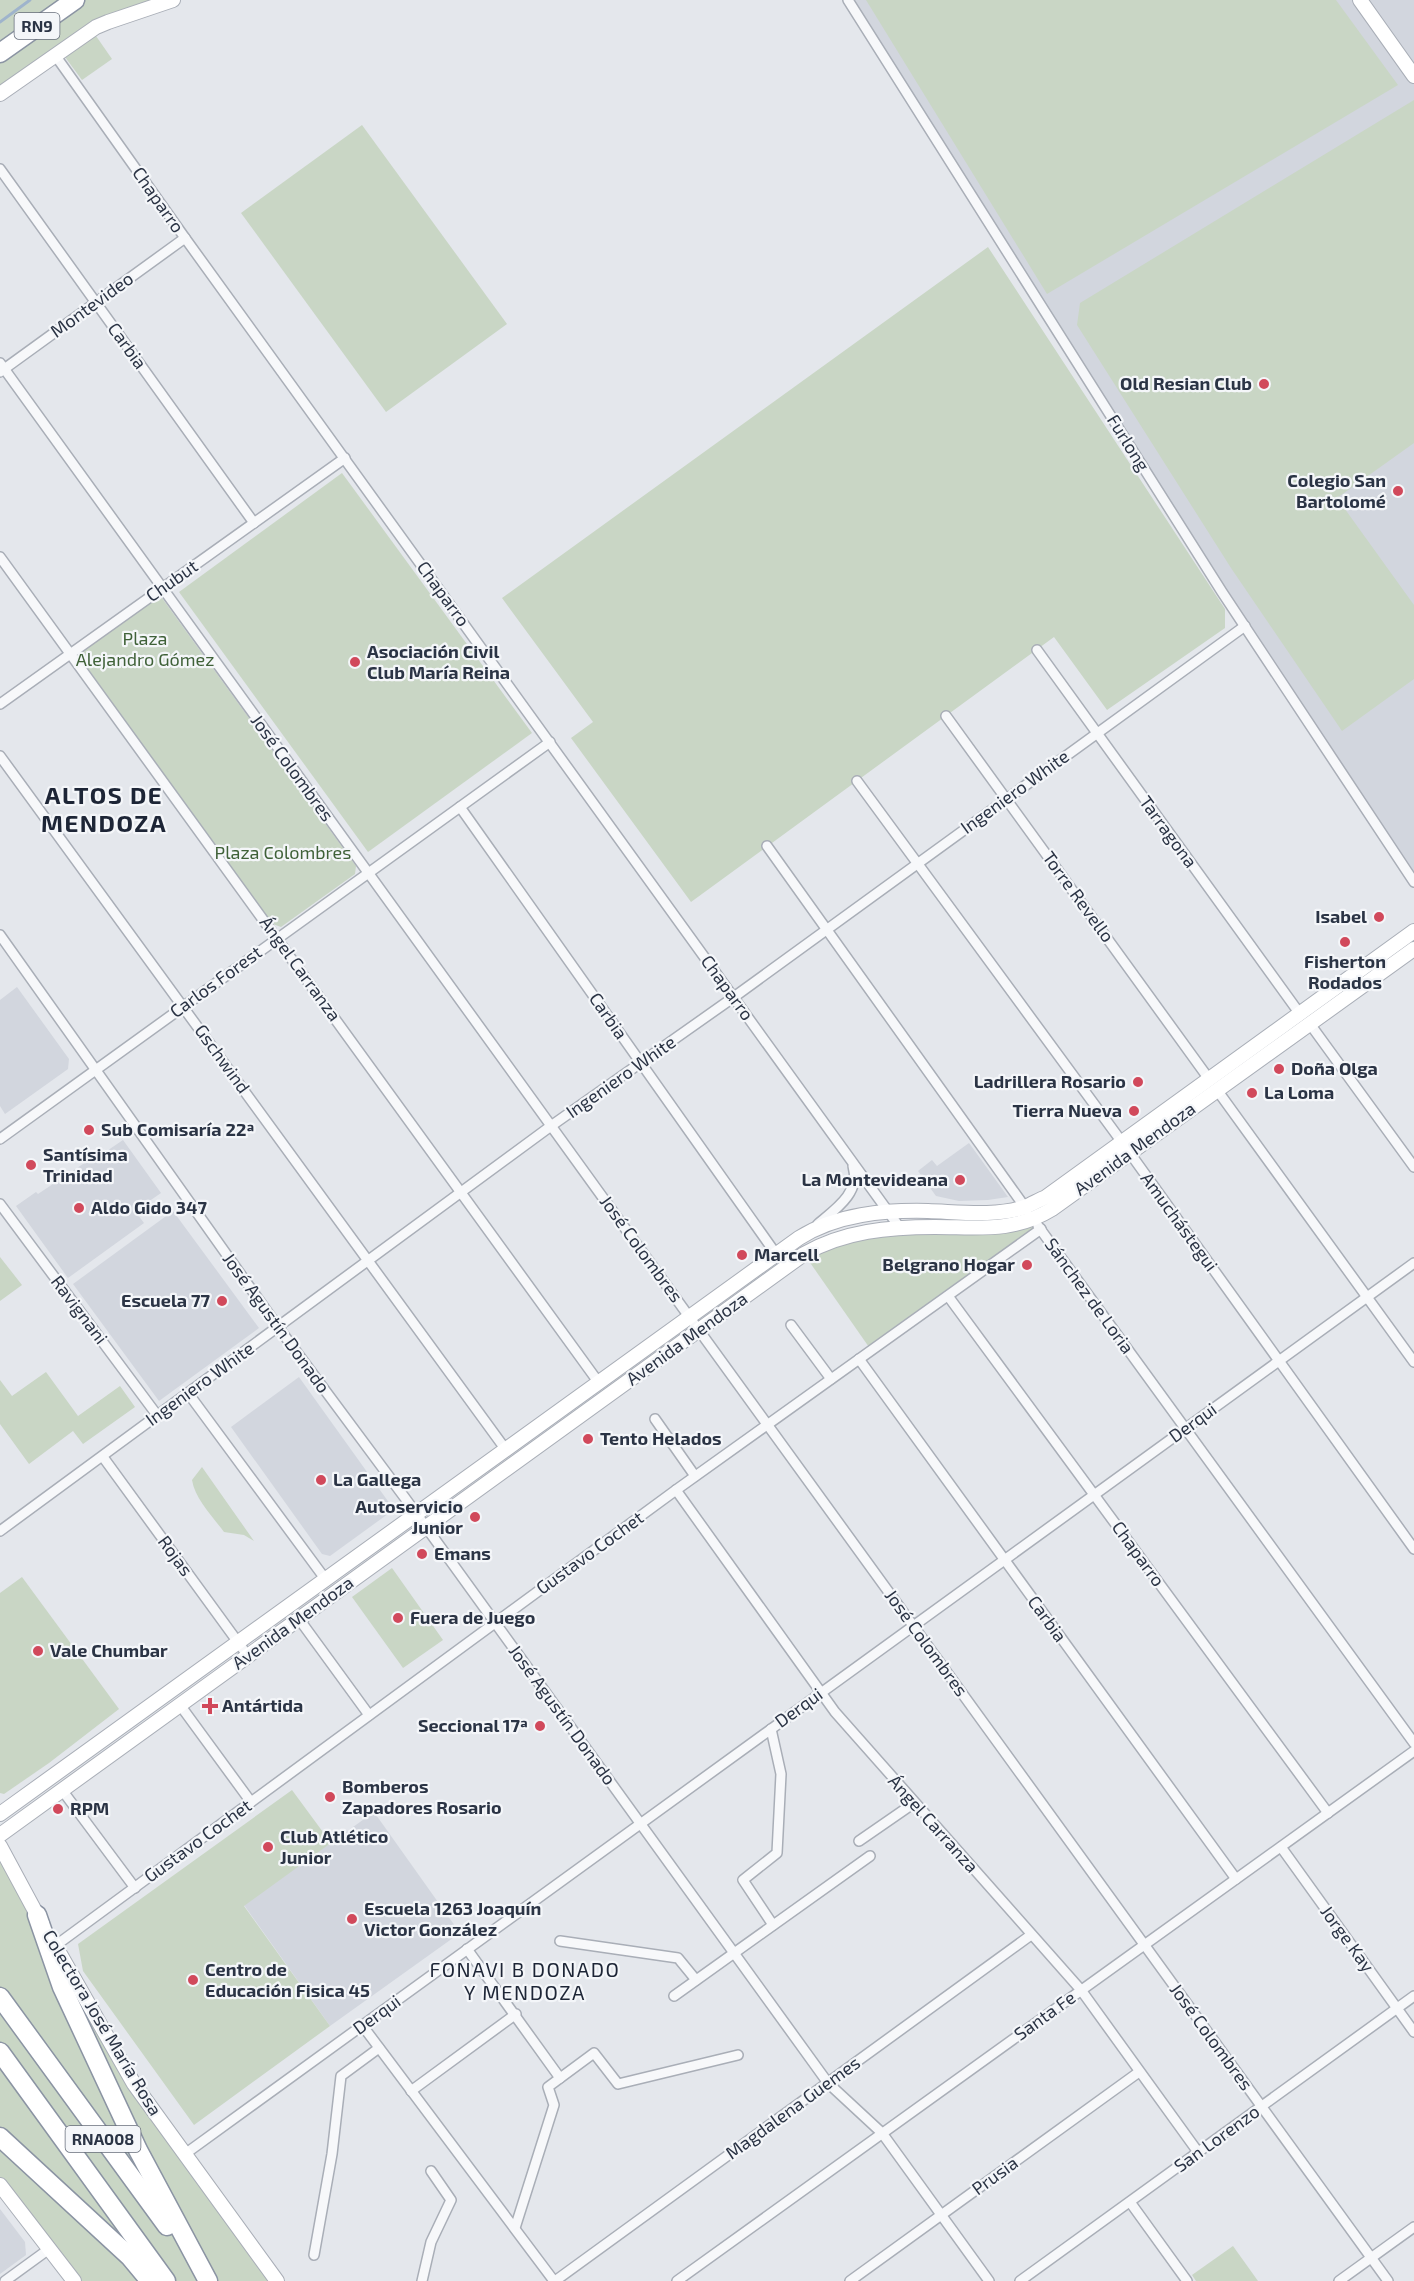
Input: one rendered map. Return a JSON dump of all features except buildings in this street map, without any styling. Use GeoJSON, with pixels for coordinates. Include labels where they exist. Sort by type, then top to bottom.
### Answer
{"type":"FeatureCollection","features":[{"type":"Feature","properties":{"kind":"highway","name":"RN9"},"geometry":{"type":"LineString","coordinates":[[0,53],[75,0]]}},
{"type":"Feature","properties":{"kind":"highway"},"geometry":{"type":"LineString","coordinates":[[36,1915],[62,1987],[123,2117],[207,2281]]}},
{"type":"Feature","properties":{"kind":"highway","name":"RNA008"},"geometry":{"type":"LineString","coordinates":[[0,1997],[207,2281]]}},
{"type":"Feature","properties":{"kind":"highway","name":"RNA008"},"geometry":{"type":"LineString","coordinates":[[0,2052],[166,2281]]}},
{"type":"Feature","properties":{"kind":"highway"},"geometry":{"type":"LineString","coordinates":[[0,2137],[130,2257],[150,2281]]}},
{"type":"Feature","properties":{"kind":"main road"},"geometry":{"type":"LineString","coordinates":[[0,94],[55,55],[108,22],[173,0]]}},
{"type":"Feature","properties":{"kind":"main road"},"geometry":{"type":"LineString","coordinates":[[1360,0],[1414,76]]}},
{"type":"Feature","properties":{"kind":"main road","name":"Avenida Mendoza"},"geometry":{"type":"LineString","coordinates":[[0,1814],[812,1230],[834,1221],[864,1214],[1006,1211],[1025,1207],[1046,1197],[1126,1148],[1213,1085],[1300,1014],[1414,931]]}},
{"type":"Feature","properties":{"kind":"main road","name":"Avenida Mendoza"},"geometry":{"type":"LineString","coordinates":[[1213,1085],[1310,1024],[1414,949]]}},
{"type":"Feature","properties":{"kind":"main road","name":"Avenida Mendoza"},"geometry":{"type":"LineString","coordinates":[[0,1835],[819,1246],[844,1236],[900,1228],[977,1229],[1038,1225],[1126,1148]]}},
{"type":"Feature","properties":{"kind":"main road"},"geometry":{"type":"LineString","coordinates":[[147,1708],[157,1722]]}},
{"type":"Feature","properties":{"kind":"main road","name":"Colectora José María Rosa"},"geometry":{"type":"LineString","coordinates":[[0,1846],[36,1915],[134,2084],[277,2281]]}},
{"type":"Feature","properties":{"kind":"main road"},"geometry":{"type":"LineString","coordinates":[[0,2185],[74,2281]]}},
{"type":"Feature","properties":{"kind":"street","name":"Furlong"},"geometry":{"type":"LineString","coordinates":[[848,0],[1245,626],[1414,882]]}},
{"type":"Feature","properties":{"kind":"street","name":"Chaparro"},"geometry":{"type":"LineString","coordinates":[[55,55],[900,1228]]}},
{"type":"Feature","properties":{"kind":"street","name":"Carbia"},"geometry":{"type":"LineString","coordinates":[[0,169],[254,522]]}},
{"type":"Feature","properties":{"kind":"street","name":"Montevideo"},"geometry":{"type":"LineString","coordinates":[[1,368],[185,238]]}},
{"type":"Feature","properties":{"kind":"street","name":"José Colombres"},"geometry":{"type":"LineString","coordinates":[[1,368],[1388,2281]]}},
{"type":"Feature","properties":{"kind":"street","name":"Chubut"},"geometry":{"type":"LineString","coordinates":[[0,704],[345,458]]}},
{"type":"Feature","properties":{"kind":"street","name":"Ángel Carranza"},"geometry":{"type":"LineString","coordinates":[[0,557],[599,1383]]}},
{"type":"Feature","properties":{"kind":"street","name":"Ingeniero White"},"geometry":{"type":"LineString","coordinates":[[0,1531],[551,1126],[734,997],[1245,626]]}},
{"type":"Feature","properties":{"kind":"street","name":"Tarragona"},"geometry":{"type":"LineString","coordinates":[[1037,650],[1300,1014]]}},
{"type":"Feature","properties":{"kind":"street","name":"Torre Revello"},"geometry":{"type":"LineString","coordinates":[[946,716],[1414,1362]]}},
{"type":"Feature","properties":{"kind":"street","name":"Carlos Forest"},"geometry":{"type":"LineString","coordinates":[[1,1137],[550,742]]}},
{"type":"Feature","properties":{"kind":"street","name":"Gschwind"},"geometry":{"type":"LineString","coordinates":[[0,756],[506,1450]]}},
{"type":"Feature","properties":{"kind":"street","name":"Amuchástegui"},"geometry":{"type":"LineString","coordinates":[[857,781],[1126,1148],[1414,1549]]}},
{"type":"Feature","properties":{"kind":"street","name":"Carbia"},"geometry":{"type":"LineString","coordinates":[[460,807],[776,1254]]}},
{"type":"Feature","properties":{"kind":"street","name":"Sánchez de Loria"},"geometry":{"type":"LineString","coordinates":[[767,846],[1025,1207],[1414,1743]]}},
{"type":"Feature","properties":{"kind":"street","name":"José Agustín Donado"},"geometry":{"type":"LineString","coordinates":[[0,935],[94,1071],[278,1327],[417,1514],[828,2083],[882,2133],[989,2281]]}},
{"type":"Feature","properties":{"kind":"street"},"geometry":{"type":"LineString","coordinates":[[1310,1024],[1414,1167]]}},
{"type":"Feature","properties":{"kind":"street"},"geometry":{"type":"LineString","coordinates":[[812,1230],[850,1194],[857,1178],[852,1161]]}},
{"type":"Feature","properties":{"kind":"street","name":"Ravignani"},"geometry":{"type":"LineString","coordinates":[[0,1204],[157,1415]]}},
{"type":"Feature","properties":{"kind":"street","name":"Gustavo Cochet"},"geometry":{"type":"LineString","coordinates":[[55,1946],[695,1476],[948,1296],[1038,1225]]}},
{"type":"Feature","properties":{"kind":"street","name":"Derqui"},"geometry":{"type":"LineString","coordinates":[[185,2154],[1414,1263]]}},
{"type":"Feature","properties":{"kind":"street","name":"Chaparro"},"geometry":{"type":"LineString","coordinates":[[948,1296],[1328,1813]]}},
{"type":"Feature","properties":{"kind":"street"},"geometry":{"type":"LineString","coordinates":[[791,1325],[831,1379]]}},
{"type":"Feature","properties":{"kind":"street","name":"Carbia"},"geometry":{"type":"LineString","coordinates":[[859,1359],[1236,1879]]}},
{"type":"Feature","properties":{"kind":"street"},"geometry":{"type":"LineString","coordinates":[[188,1393],[326,1580]]}},
{"type":"Feature","properties":{"kind":"street"},"geometry":{"type":"LineString","coordinates":[[655,1419],[695,1476]]}},
{"type":"Feature","properties":{"kind":"street","name":"Rojas"},"geometry":{"type":"LineString","coordinates":[[103,1456],[248,1656]]}},
{"type":"Feature","properties":{"kind":"street","name":"Ángel Carranza"},"geometry":{"type":"LineString","coordinates":[[676,1490],[842,1721],[1081,1990],[1198,2152]]}},
{"type":"Feature","properties":{"kind":"street"},"geometry":{"type":"LineString","coordinates":[[299,1618],[369,1715]]}},
{"type":"Feature","properties":{"kind":"street"},"geometry":{"type":"LineString","coordinates":[[180,1705],[251,1802]]}},
{"type":"Feature","properties":{"kind":"street"},"geometry":{"type":"LineString","coordinates":[[771,1729],[781,1774],[777,1853],[743,1880],[773,1925]]}},
{"type":"Feature","properties":{"kind":"street","name":"Santa Fe"},"geometry":{"type":"LineString","coordinates":[[677,2281],[689,2278],[882,2133],[1414,1751]]}},
{"type":"Feature","properties":{"kind":"street"},"geometry":{"type":"LineString","coordinates":[[62,1790],[135,1887]]}},
{"type":"Feature","properties":{"kind":"street"},"geometry":{"type":"LineString","coordinates":[[860,1841],[914,1803]]}},
{"type":"Feature","properties":{"kind":"street","name":"Jorge Kay"},"geometry":{"type":"LineString","coordinates":[[1281,1847],[1414,2032]]}},
{"type":"Feature","properties":{"kind":"street"},"geometry":{"type":"LineString","coordinates":[[674,1996],[870,1856]]}},
{"type":"Feature","properties":{"kind":"street","name":"Magdalena Guemes"},"geometry":{"type":"LineString","coordinates":[[554,2281],[1031,1935]]}},
{"type":"Feature","properties":{"kind":"street"},"geometry":{"type":"LineString","coordinates":[[560,1941],[678,1958],[696,1980]]}},
{"type":"Feature","properties":{"kind":"street"},"geometry":{"type":"LineString","coordinates":[[467,1949],[560,2078]]}},
{"type":"Feature","properties":{"kind":"street","name":"San Lorenzo"},"geometry":{"type":"LineString","coordinates":[[1020,2281],[1414,1996]]}},
{"type":"Feature","properties":{"kind":"street"},"geometry":{"type":"LineString","coordinates":[[411,2091],[516,2014]]}},
{"type":"Feature","properties":{"kind":"street"},"geometry":{"type":"LineString","coordinates":[[362,2025],[554,2281]]}},
{"type":"Feature","properties":{"kind":"street"},"geometry":{"type":"LineString","coordinates":[[314,2255],[332,2154],[341,2076],[379,2048]]}},
{"type":"Feature","properties":{"kind":"street"},"geometry":{"type":"LineString","coordinates":[[515,2229],[554,2105],[548,2087],[594,2053],[618,2084],[738,2055]]}},
{"type":"Feature","properties":{"kind":"street","name":"Prusia"},"geometry":{"type":"LineString","coordinates":[[850,2281],[1139,2072]]}},
{"type":"Feature","properties":{"kind":"street"},"geometry":{"type":"LineString","coordinates":[[422,2281],[431,2242],[451,2200],[431,2171]]}},
{"type":"Feature","properties":{"kind":"street"},"geometry":{"type":"LineString","coordinates":[[1130,2202],[1187,2281]]}},
{"type":"Feature","properties":{"kind":"street"},"geometry":{"type":"LineString","coordinates":[[1340,2281],[1414,2227]]}},
{"type":"Feature","properties":{"kind":"street"},"geometry":{"type":"LineString","coordinates":[[5,2281],[49,2249]]}},
{"type":"Feature","properties":{"kind":"shaded area"},"geometry":{"type":"Polygon","coordinates":[[[848,0],[1414,0],[1414,882],[1222,592],[848,0]]]}},
{"type":"Feature","properties":{"kind":"shaded area"},"geometry":{"type":"Polygon","coordinates":[[[17,987],[69,1059],[68,1069],[5,1114],[0,1106],[0,1000],[17,987]]]}},
{"type":"Feature","properties":{"kind":"shaded area","name":"Aldo Gido 347"},"geometry":{"type":"Polygon","coordinates":[[[123,1140],[161,1193],[135,1211],[144,1223],[68,1278],[16,1206],[123,1140]]]}},
{"type":"Feature","properties":{"kind":"shaded area"},"geometry":{"type":"Polygon","coordinates":[[[969,1143],[1008,1197],[959,1201],[936,1196],[918,1171],[932,1160],[937,1166],[969,1143]]]}},
{"type":"Feature","properties":{"kind":"shaded area"},"geometry":{"type":"Polygon","coordinates":[[[173,1211],[259,1328],[159,1401],[73,1284],[173,1211]]]}},
{"type":"Feature","properties":{"kind":"shaded area","name":"La Gallega"},"geometry":{"type":"Polygon","coordinates":[[[299,1377],[390,1504],[392,1511],[330,1556],[322,1554],[231,1427],[299,1377]]]}},
{"type":"Feature","properties":{"kind":"shaded area","name":"Escuela 1263 Joaquín Victor González"},"geometry":{"type":"Polygon","coordinates":[[[374,1812],[460,1933],[330,2026],[244,1905],[374,1812]]]}},
{"type":"Feature","properties":{"kind":"shaded area"},"geometry":{"type":"Polygon","coordinates":[[[0,2209],[25,2242],[26,2255],[0,2274],[0,2209]]]}},
{"type":"Feature","properties":{"kind":"green space"},"geometry":{"type":"Polygon","coordinates":[[[0,0],[173,0],[125,16],[0,94],[0,0]]]}},
{"type":"Feature","properties":{"kind":"green space"},"geometry":{"type":"Polygon","coordinates":[[[866,0],[1336,0],[1398,85],[1047,294],[866,0]]]}},
{"type":"Feature","properties":{"kind":"green space"},"geometry":{"type":"Polygon","coordinates":[[[96,36],[112,59],[82,80],[65,57],[96,36]]]}},
{"type":"Feature","properties":{"kind":"green space","name":"Old Resian Club"},"geometry":{"type":"Polygon","coordinates":[[[1414,100],[1414,443],[1337,498],[1414,605],[1414,679],[1342,731],[1231,568],[1077,325],[1080,303],[1414,100]]]}},
{"type":"Feature","properties":{"kind":"green space"},"geometry":{"type":"Polygon","coordinates":[[[362,125],[507,324],[386,412],[241,213],[362,125]]]}},
{"type":"Feature","properties":{"kind":"green space"},"geometry":{"type":"Polygon","coordinates":[[[988,247],[1225,609],[1225,628],[1107,710],[1054,637],[691,902],[571,738],[593,722],[502,598],[988,247]]]}},
{"type":"Feature","properties":{"kind":"green space","name":"Asociación Civil Club María Reina"},"geometry":{"type":"Polygon","coordinates":[[[342,473],[532,733],[368,852],[179,592],[342,473]]]}},
{"type":"Feature","properties":{"kind":"green space","name":"Plaza Colombres"},"geometry":{"type":"Polygon","coordinates":[[[156,598],[162,598],[356,866],[355,874],[281,927],[270,923],[81,659],[81,652],[156,598]]]}},
{"type":"Feature","properties":{"kind":"green space"},"geometry":{"type":"Polygon","coordinates":[[[1034,1220],[1041,1229],[871,1350],[804,1254],[844,1236],[1034,1220]]]}},
{"type":"Feature","properties":{"kind":"green space"},"geometry":{"type":"Polygon","coordinates":[[[0,1257],[22,1285],[0,1301],[0,1257]]]}},
{"type":"Feature","properties":{"kind":"green space"},"geometry":{"type":"Polygon","coordinates":[[[46,1372],[78,1416],[120,1386],[135,1407],[83,1444],[73,1431],[29,1464],[0,1424],[0,1380],[12,1396],[46,1372]]]}},
{"type":"Feature","properties":{"kind":"green space"},"geometry":{"type":"Polygon","coordinates":[[[202,1467],[254,1541],[244,1535],[224,1532],[205,1508],[192,1480],[202,1467]]]}},
{"type":"Feature","properties":{"kind":"green space","name":"Fuera de Juego"},"geometry":{"type":"Polygon","coordinates":[[[392,1568],[443,1640],[403,1668],[352,1597],[392,1568]]]}},
{"type":"Feature","properties":{"kind":"green space","name":"Vale Chumbar"},"geometry":{"type":"Polygon","coordinates":[[[22,1577],[119,1709],[49,1763],[4,1794],[0,1793],[0,1593],[22,1577]]]}},
{"type":"Feature","properties":{"kind":"green space","name":"Centro de Educación Fisica 45"},"geometry":{"type":"Polygon","coordinates":[[[292,1790],[331,1843],[244,1906],[330,2026],[194,2125],[83,1971],[78,1944],[292,1790]]]}},
{"type":"Feature","properties":{"kind":"green space"},"geometry":{"type":"Polygon","coordinates":[[[0,1846],[134,2084],[277,2281],[74,2281],[0,2185],[0,1846]]]}},
{"type":"Feature","properties":{"kind":"green space"},"geometry":{"type":"Polygon","coordinates":[[[1233,2246],[1258,2281],[1196,2281],[1192,2275],[1233,2246]]]}},
{"type":"Feature","properties":{"kind":"waterway"},"geometry":{"type":"LineString","coordinates":[[0,22],[30,0]]}},
{"type":"Feature","properties":{"kind":"place","name":"Old Resian Club"},"geometry":{"type":"Point","coordinates":[1264,384]}},
{"type":"Feature","properties":{"kind":"place","name":"Colegio San Bartolomé"},"geometry":{"type":"Point","coordinates":[1398,491]}},
{"type":"Feature","properties":{"kind":"place","name":"Asociación Civil Club María Reina"},"geometry":{"type":"Point","coordinates":[355,662]}},
{"type":"Feature","properties":{"kind":"place","name":"Isabel"},"geometry":{"type":"Point","coordinates":[1379,917]}},
{"type":"Feature","properties":{"kind":"place","name":"Fisherton Rodados"},"geometry":{"type":"Point","coordinates":[1345,942]}},
{"type":"Feature","properties":{"kind":"place","name":"Doña Olga"},"geometry":{"type":"Point","coordinates":[1279,1069]}},
{"type":"Feature","properties":{"kind":"place","name":"Ladrillera Rosario"},"geometry":{"type":"Point","coordinates":[1138,1082]}},
{"type":"Feature","properties":{"kind":"place","name":"La Loma"},"geometry":{"type":"Point","coordinates":[1252,1093]}},
{"type":"Feature","properties":{"kind":"place","name":"Tierra Nueva"},"geometry":{"type":"Point","coordinates":[1134,1111]}},
{"type":"Feature","properties":{"kind":"place","name":"Sub Comisaría 22ª"},"geometry":{"type":"Point","coordinates":[89,1130]}},
{"type":"Feature","properties":{"kind":"place","name":"Santísima Trinidad"},"geometry":{"type":"Point","coordinates":[31,1165]}},
{"type":"Feature","properties":{"kind":"place","name":"La Montevideana"},"geometry":{"type":"Point","coordinates":[960,1180]}},
{"type":"Feature","properties":{"kind":"place","name":"Aldo Gido 347"},"geometry":{"type":"Point","coordinates":[79,1208]}},
{"type":"Feature","properties":{"kind":"place","name":"Marcell"},"geometry":{"type":"Point","coordinates":[742,1255]}},
{"type":"Feature","properties":{"kind":"place","name":"Belgrano Hogar"},"geometry":{"type":"Point","coordinates":[1027,1265]}},
{"type":"Feature","properties":{"kind":"place","name":"Escuela 77"},"geometry":{"type":"Point","coordinates":[222,1301]}},
{"type":"Feature","properties":{"kind":"place","name":"Tento Helados"},"geometry":{"type":"Point","coordinates":[588,1439]}},
{"type":"Feature","properties":{"kind":"place","name":"La Gallega"},"geometry":{"type":"Point","coordinates":[321,1480]}},
{"type":"Feature","properties":{"kind":"place","name":"Autoservicio Junior"},"geometry":{"type":"Point","coordinates":[475,1517]}},
{"type":"Feature","properties":{"kind":"place","name":"Emans"},"geometry":{"type":"Point","coordinates":[422,1554]}},
{"type":"Feature","properties":{"kind":"place","name":"Fuera de Juego"},"geometry":{"type":"Point","coordinates":[398,1618]}},
{"type":"Feature","properties":{"kind":"place","name":"Vale Chumbar"},"geometry":{"type":"Point","coordinates":[38,1651]}},
{"type":"Feature","properties":{"kind":"place","name":"Antártida"},"geometry":{"type":"Point","coordinates":[210,1706]}},
{"type":"Feature","properties":{"kind":"place","name":"Seccional 17ª"},"geometry":{"type":"Point","coordinates":[540,1726]}},
{"type":"Feature","properties":{"kind":"place","name":"Bomberos Zapadores Rosario"},"geometry":{"type":"Point","coordinates":[330,1797]}},
{"type":"Feature","properties":{"kind":"place","name":"RPM"},"geometry":{"type":"Point","coordinates":[58,1809]}},
{"type":"Feature","properties":{"kind":"place","name":"Club Atlético Junior"},"geometry":{"type":"Point","coordinates":[268,1847]}},
{"type":"Feature","properties":{"kind":"place","name":"Escuela 1263 Joaquín Victor González"},"geometry":{"type":"Point","coordinates":[352,1919]}},
{"type":"Feature","properties":{"kind":"place","name":"Centro de Educación Fisica 45"},"geometry":{"type":"Point","coordinates":[193,1980]}},
{"type":"Feature","properties":{"kind":"district","name":"ALTOS DE MENDOZA"},"geometry":{"type":"Point","coordinates":[104,810]}},
{"type":"Feature","properties":{"kind":"district","name":"FONAVI B DONADO Y MENDOZA"},"geometry":{"type":"Point","coordinates":[525,1982]}},
{"type":"Feature","properties":{"kind":"park label","name":"Plaza Alejandro Gómez"},"geometry":{"type":"Point","coordinates":[145,649]}}]}
